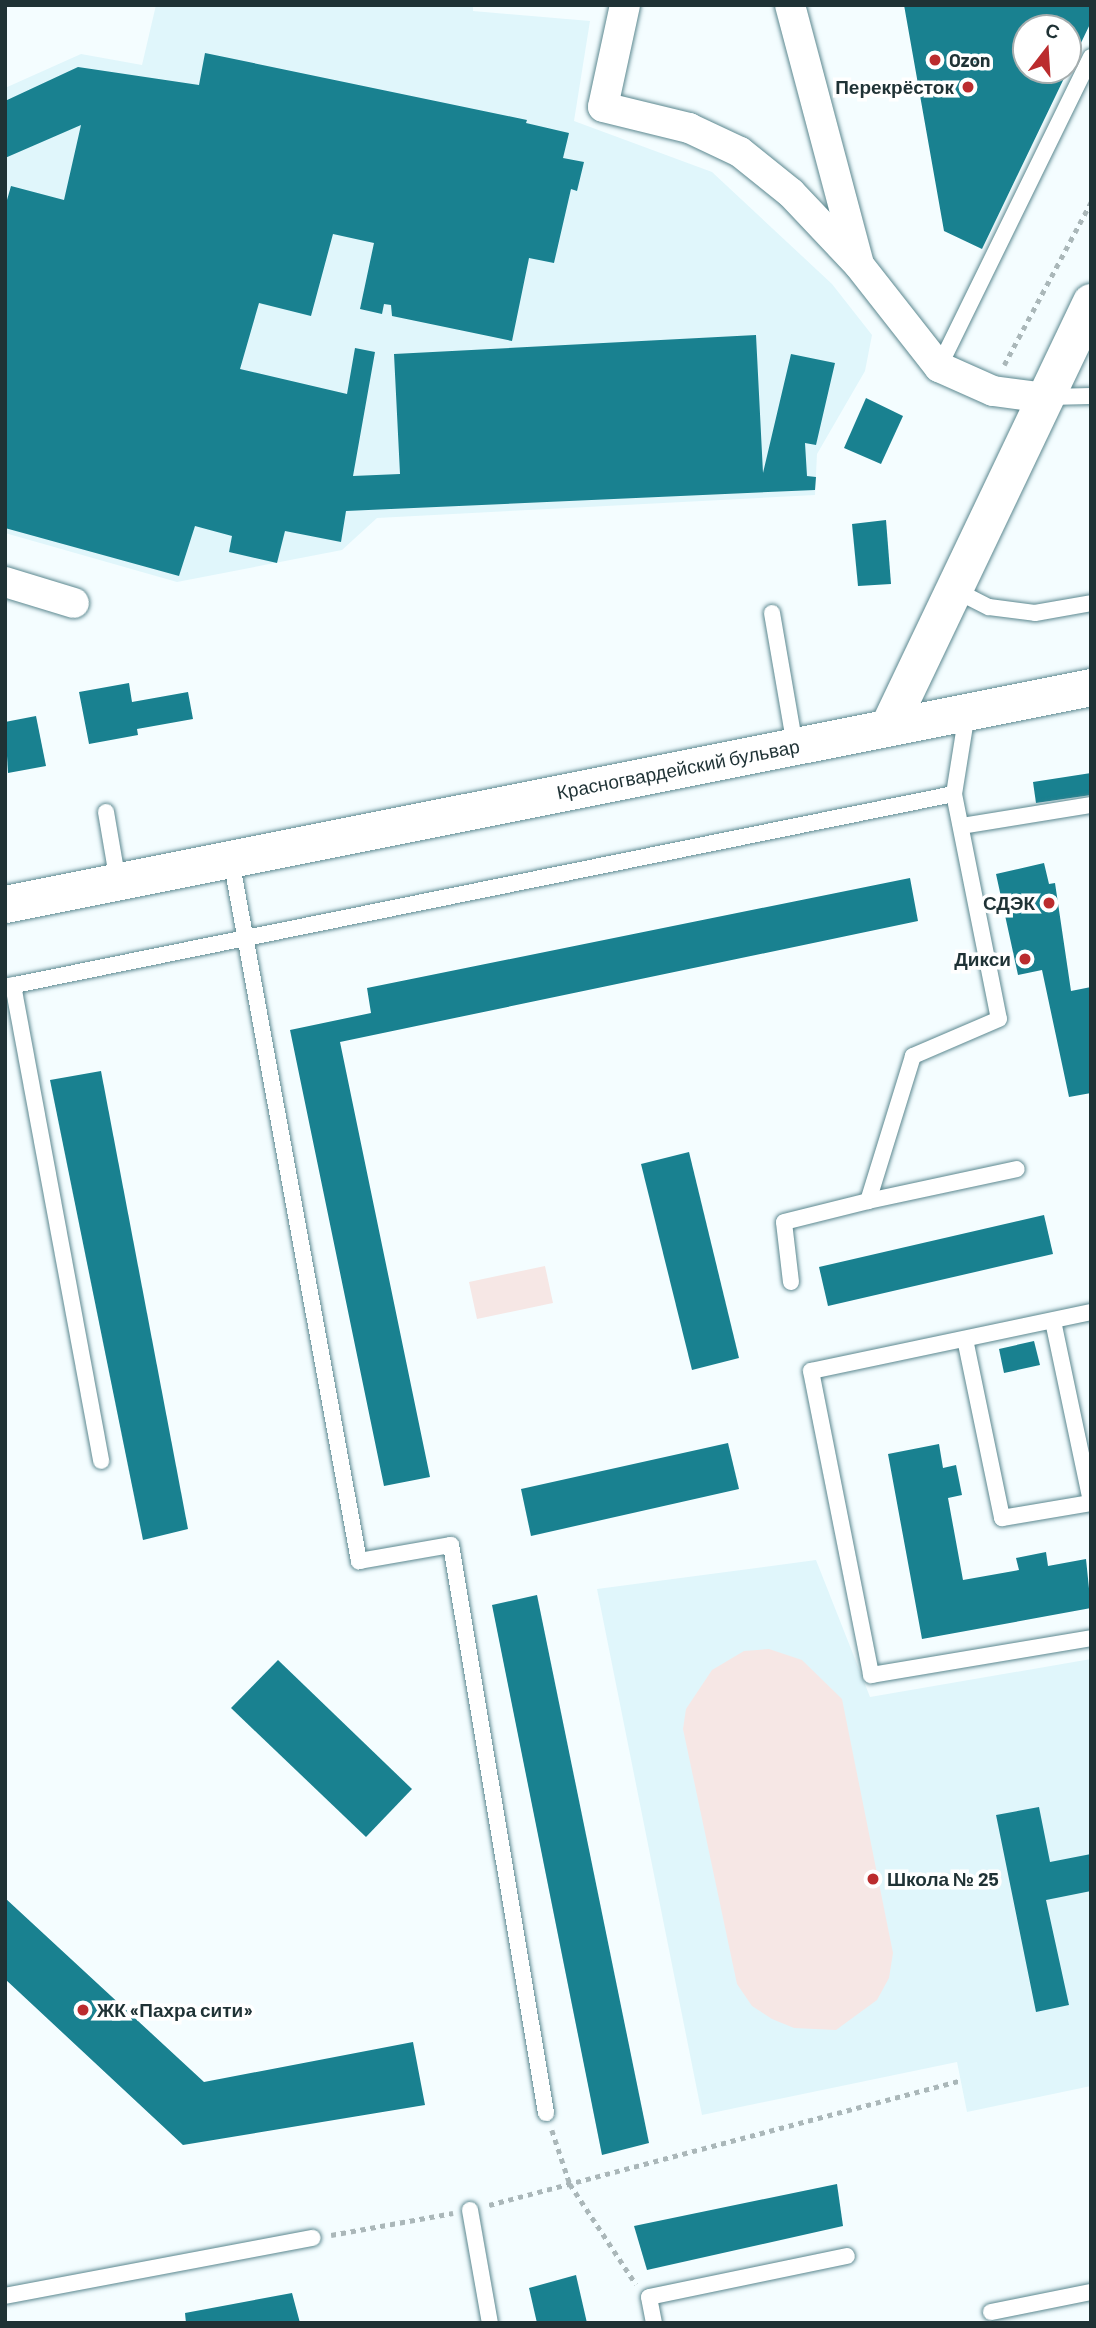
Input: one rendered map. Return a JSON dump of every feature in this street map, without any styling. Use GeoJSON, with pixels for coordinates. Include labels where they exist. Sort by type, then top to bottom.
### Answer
{"type":"FeatureCollection","features":[{"type":"Feature","properties":{"kind":"street"},"geometry":{"type":"LineString","coordinates":[[625,5],[603,107],[689,128],[740,152],[791,193],[859,265],[939,367],[990,390],[1045,398]]}},
{"type":"Feature","properties":{"kind":"street"},"geometry":{"type":"LineString","coordinates":[[790,5],[859,265]]}},
{"type":"Feature","properties":{"kind":"street"},"geometry":{"type":"LineString","coordinates":[[888,727],[1091,302]]}},
{"type":"Feature","properties":{"kind":"street"},"geometry":{"type":"LineString","coordinates":[[5,582],[74,603]]}},
{"type":"Feature","properties":{"kind":"street","name":"Красногвардейский бульвар"},"geometry":{"type":"LineString","coordinates":[[5,904],[1091,687]]}},
{"type":"Feature","properties":{"kind":"lane"},"geometry":{"type":"LineString","coordinates":[[939,367],[1091,57]]}},
{"type":"Feature","properties":{"kind":"lane"},"geometry":{"type":"LineString","coordinates":[[1045,398],[1091,396]]}},
{"type":"Feature","properties":{"kind":"lane"},"geometry":{"type":"LineString","coordinates":[[955,590],[989,607],[1035,613],[1091,603]]}},
{"type":"Feature","properties":{"kind":"lane"},"geometry":{"type":"LineString","coordinates":[[772,613],[795,746]]}},
{"type":"Feature","properties":{"kind":"lane"},"geometry":{"type":"LineString","coordinates":[[868,1202],[913,1056],[999,1019],[954,794],[967,713]]}},
{"type":"Feature","properties":{"kind":"lane"},"geometry":{"type":"LineString","coordinates":[[101,1461],[9,986],[954,794]]}},
{"type":"Feature","properties":{"kind":"lane"},"geometry":{"type":"LineString","coordinates":[[961,826],[1091,805]]}},
{"type":"Feature","properties":{"kind":"lane"},"geometry":{"type":"LineString","coordinates":[[106,812],[118,882]]}},
{"type":"Feature","properties":{"kind":"lane"},"geometry":{"type":"LineString","coordinates":[[231,859],[359,1561],[451,1545],[546,2113]]}},
{"type":"Feature","properties":{"kind":"lane"},"geometry":{"type":"LineString","coordinates":[[792,1282],[784,1222],[1017,1169]]}},
{"type":"Feature","properties":{"kind":"lane"},"geometry":{"type":"LineString","coordinates":[[1091,1311],[811,1371],[871,1675],[1091,1638]]}},
{"type":"Feature","properties":{"kind":"lane"},"geometry":{"type":"LineString","coordinates":[[965,1339],[1002,1518],[1091,1503],[1085,1445],[1053,1321]]}},
{"type":"Feature","properties":{"kind":"lane"},"geometry":{"type":"LineString","coordinates":[[470,2210],[490,2323]]}},
{"type":"Feature","properties":{"kind":"lane"},"geometry":{"type":"LineString","coordinates":[[5,2296],[313,2238]]}},
{"type":"Feature","properties":{"kind":"lane"},"geometry":{"type":"LineString","coordinates":[[654,2323],[649,2297],[847,2256]]}},
{"type":"Feature","properties":{"kind":"lane"},"geometry":{"type":"LineString","coordinates":[[991,2312],[1091,2292]]}},
{"type":"Feature","properties":{"kind":"path"},"geometry":{"type":"LineString","coordinates":[[990,390],[1091,202]]}},
{"type":"Feature","properties":{"kind":"path"},"geometry":{"type":"LineString","coordinates":[[313,2238],[470,2210],[961,2080]]}},
{"type":"Feature","properties":{"kind":"path"},"geometry":{"type":"LineString","coordinates":[[546,2113],[570,2185],[625,2273],[649,2297]]}},
{"type":"Feature","properties":{"kind":"shaded area"},"geometry":{"type":"Polygon","coordinates":[[[156,5],[473,5],[473,11],[590,21],[574,121],[712,172],[832,284],[872,335],[865,371],[817,454],[815,495],[377,518],[342,550],[177,582],[5,533],[5,88],[81,54],[142,65],[156,5]]]}},
{"type":"Feature","properties":{"kind":"shaded area"},"geometry":{"type":"Polygon","coordinates":[[[545,1266],[553,1303],[477,1319],[469,1282],[545,1266]]]}},
{"type":"Feature","properties":{"kind":"shaded area","name":"Школа № 25"},"geometry":{"type":"Polygon","coordinates":[[[816,1560],[870,1697],[1091,1659],[1091,2086],[967,2112],[957,2062],[702,2115],[597,1589],[816,1560]]]}},
{"type":"Feature","properties":{"kind":"shaded area"},"geometry":{"type":"Polygon","coordinates":[[[769,1649],[802,1660],[842,1699],[893,1953],[889,1978],[877,2000],[836,2030],[794,2028],[772,2019],[752,2006],[737,1984],[683,1729],[686,1709],[712,1670],[744,1651],[769,1649]]]}},
{"type":"Feature","properties":{"kind":"building"},"geometry":{"type":"Polygon","coordinates":[[[904,5],[1091,5],[1091,22],[1082,41],[1082,14],[1012,14],[1012,84],[1061,84],[982,249],[944,231],[904,5]]]}},
{"type":"Feature","properties":{"kind":"building"},"geometry":{"type":"Polygon","coordinates":[[[205,53],[527,120],[526,123],[569,133],[563,158],[584,162],[577,191],[571,189],[554,263],[529,258],[512,341],[392,316],[391,305],[384,304],[382,314],[360,309],[374,243],[333,234],[311,316],[259,303],[240,369],[347,394],[355,348],[375,352],[353,476],[400,474],[394,354],[756,335],[763,473],[791,354],[835,363],[816,445],[805,443],[807,476],[816,477],[815,490],[346,511],[341,542],[285,531],[277,563],[229,552],[232,536],[195,526],[179,576],[5,528],[5,207],[11,186],[64,200],[81,125],[5,158],[5,101],[78,67],[199,85],[205,53]]]}},
{"type":"Feature","properties":{"kind":"building"},"geometry":{"type":"Polygon","coordinates":[[[866,398],[903,416],[881,464],[844,448],[866,398]]]}},
{"type":"Feature","properties":{"kind":"building"},"geometry":{"type":"Polygon","coordinates":[[[886,520],[891,584],[858,586],[852,524],[886,520]]]}},
{"type":"Feature","properties":{"kind":"building"},"geometry":{"type":"Polygon","coordinates":[[[129,683],[132,702],[188,692],[193,719],[137,729],[138,735],[89,744],[79,692],[129,683]]]}},
{"type":"Feature","properties":{"kind":"building"},"geometry":{"type":"Polygon","coordinates":[[[36,716],[46,766],[8,773],[5,722],[36,716]]]}},
{"type":"Feature","properties":{"kind":"building"},"geometry":{"type":"Polygon","coordinates":[[[1091,773],[1091,795],[1036,803],[1033,782],[1091,773]]]}},
{"type":"Feature","properties":{"kind":"building"},"geometry":{"type":"Polygon","coordinates":[[[1044,863],[1049,884],[1055,883],[1071,991],[1091,987],[1091,1093],[1069,1097],[1042,970],[1018,975],[996,874],[1044,863]]]}},
{"type":"Feature","properties":{"kind":"building"},"geometry":{"type":"Polygon","coordinates":[[[910,878],[918,921],[340,1042],[430,1477],[384,1486],[290,1030],[371,1013],[367,988],[910,878]]]}},
{"type":"Feature","properties":{"kind":"building"},"geometry":{"type":"Polygon","coordinates":[[[101,1071],[188,1529],[143,1540],[50,1080],[101,1071]]]}},
{"type":"Feature","properties":{"kind":"building"},"geometry":{"type":"Polygon","coordinates":[[[689,1152],[739,1358],[692,1370],[641,1164],[689,1152]]]}},
{"type":"Feature","properties":{"kind":"building"},"geometry":{"type":"Polygon","coordinates":[[[1044,1215],[1053,1254],[828,1306],[819,1267],[1044,1215]]]}},
{"type":"Feature","properties":{"kind":"building"},"geometry":{"type":"Polygon","coordinates":[[[1034,1341],[1040,1365],[1004,1373],[999,1349],[1034,1341]]]}},
{"type":"Feature","properties":{"kind":"building"},"geometry":{"type":"Polygon","coordinates":[[[728,1443],[739,1489],[531,1536],[521,1489],[728,1443]]]}},
{"type":"Feature","properties":{"kind":"building"},"geometry":{"type":"Polygon","coordinates":[[[939,1444],[943,1468],[956,1465],[962,1495],[948,1498],[963,1580],[1019,1570],[1016,1558],[1046,1552],[1048,1566],[1086,1559],[1091,1608],[922,1639],[888,1454],[939,1444]]]}},
{"type":"Feature","properties":{"kind":"building"},"geometry":{"type":"Polygon","coordinates":[[[537,1595],[649,2143],[602,2155],[492,1605],[537,1595]]]}},
{"type":"Feature","properties":{"kind":"building"},"geometry":{"type":"Polygon","coordinates":[[[278,1660],[412,1789],[366,1837],[231,1708],[278,1660]]]}},
{"type":"Feature","properties":{"kind":"building"},"geometry":{"type":"Polygon","coordinates":[[[1039,1807],[1050,1862],[1091,1854],[1091,1891],[1046,1900],[1069,2005],[1036,2012],[996,1815],[1039,1807]]]}},
{"type":"Feature","properties":{"kind":"building","name":"ЖК «Пахра сити»"},"geometry":{"type":"Polygon","coordinates":[[[5,1898],[204,2082],[413,2042],[425,2105],[183,2145],[5,1979],[5,1898]]]}},
{"type":"Feature","properties":{"kind":"building"},"geometry":{"type":"Polygon","coordinates":[[[837,2184],[843,2226],[647,2270],[634,2226],[837,2184]]]}},
{"type":"Feature","properties":{"kind":"building"},"geometry":{"type":"Polygon","coordinates":[[[576,2275],[587,2323],[537,2323],[529,2288],[576,2275]]]}},
{"type":"Feature","properties":{"kind":"building"},"geometry":{"type":"Polygon","coordinates":[[[292,2293],[300,2323],[186,2323],[185,2313],[292,2293]]]}},
{"type":"Feature","properties":{"kind":"place","name":"Ozon"},"geometry":{"type":"Point","coordinates":[935,60]}},
{"type":"Feature","properties":{"kind":"place","name":"Перекрёсток"},"geometry":{"type":"Point","coordinates":[968,87]}},
{"type":"Feature","properties":{"kind":"place","name":"СДЭК"},"geometry":{"type":"Point","coordinates":[1049,903]}},
{"type":"Feature","properties":{"kind":"place","name":"Дикси"},"geometry":{"type":"Point","coordinates":[1025,959]}},
{"type":"Feature","properties":{"kind":"place","name":"Школа № 25"},"geometry":{"type":"Point","coordinates":[873,1879]}},
{"type":"Feature","properties":{"kind":"place","name":"ЖК «Пахра сити»"},"geometry":{"type":"Point","coordinates":[83,2010]}}]}
